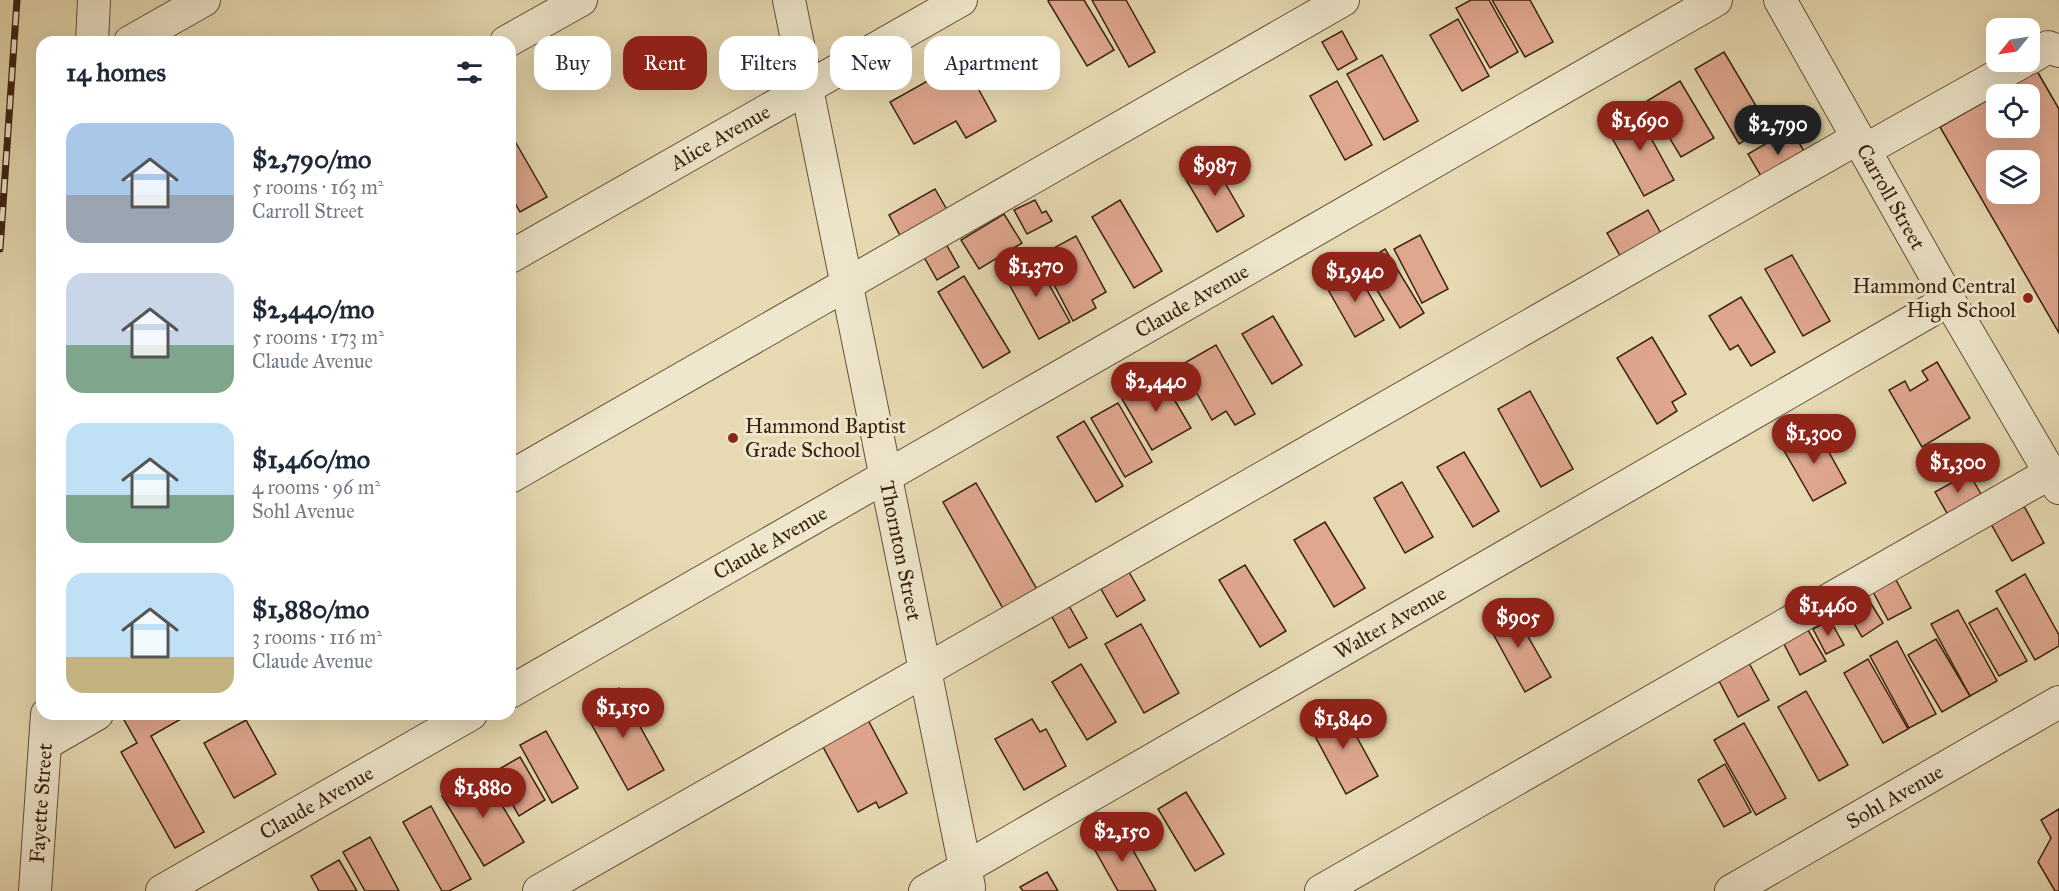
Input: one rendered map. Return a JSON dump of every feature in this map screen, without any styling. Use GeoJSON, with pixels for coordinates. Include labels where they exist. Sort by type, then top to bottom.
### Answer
{"type":"FeatureCollection","features":[{"type":"Feature","properties":{"kind":"street"},"geometry":{"type":"LineString","coordinates":[[92,36],[94,0]]}},
{"type":"Feature","properties":{"kind":"street"},"geometry":{"type":"LineString","coordinates":[[141,36],[204,0]]}},
{"type":"Feature","properties":{"kind":"street"},"geometry":{"type":"LineString","coordinates":[[516,36],[581,0]]}},
{"type":"Feature","properties":{"kind":"street","name":"Thornton Street"},"geometry":{"type":"LineString","coordinates":[[789,0],[796,36]]}},
{"type":"Feature","properties":{"kind":"street","name":"Alice Avenue"},"geometry":{"type":"LineString","coordinates":[[818,82],[961,0]]}},
{"type":"Feature","properties":{"kind":"street"},"geometry":{"type":"LineString","coordinates":[[516,474],[1343,0]]}},
{"type":"Feature","properties":{"kind":"street","name":"Claude Avenue"},"geometry":{"type":"LineString","coordinates":[[516,689],[1716,0]]}},
{"type":"Feature","properties":{"kind":"street","name":"Carroll Street"},"geometry":{"type":"LineString","coordinates":[[1780,0],[1949,300],[2055,480]]}},
{"type":"Feature","properties":{"kind":"street"},"geometry":{"type":"LineString","coordinates":[[2040,52],[2048,47],[2059,51]]}},
{"type":"Feature","properties":{"kind":"street"},"geometry":{"type":"LineString","coordinates":[[539,891],[1861,144],[2002,72]]}},
{"type":"Feature","properties":{"kind":"street","name":"Alice Avenue"},"geometry":{"type":"LineString","coordinates":[[516,254],[803,90]]}},
{"type":"Feature","properties":{"kind":"street","name":"Thornton Street"},"geometry":{"type":"LineString","coordinates":[[807,90],[967,880]]}},
{"type":"Feature","properties":{"kind":"street","name":"Walter Avenue"},"geometry":{"type":"LineString","coordinates":[[925,891],[967,880],[1949,300]]}},
{"type":"Feature","properties":{"kind":"street"},"geometry":{"type":"LineString","coordinates":[[1321,891],[2055,480]]}},
{"type":"Feature","properties":{"kind":"street","name":"Sohl Avenue"},"geometry":{"type":"LineString","coordinates":[[1731,891],[2059,702]]}},
{"type":"Feature","properties":{"kind":"street"},"geometry":{"type":"LineString","coordinates":[[46,729],[77,720]]}},
{"type":"Feature","properties":{"kind":"street","name":"Claude Avenue"},"geometry":{"type":"LineString","coordinates":[[162,891],[461,720]]}},
{"type":"Feature","properties":{"kind":"street","name":"Fayette Street"},"geometry":{"type":"LineString","coordinates":[[35,891],[46,729]]}},
{"type":"Feature","properties":{"kind":"building"},"geometry":{"type":"Polygon","coordinates":[[[1084,0],[1114,50],[1087,66],[1048,1],[1084,0]]]}},
{"type":"Feature","properties":{"kind":"building"},"geometry":{"type":"Polygon","coordinates":[[[1092,0],[1126,0],[1155,52],[1129,67],[1092,0]]]}},
{"type":"Feature","properties":{"kind":"building"},"geometry":{"type":"Polygon","coordinates":[[[1471,0],[1489,0],[1518,52],[1490,68],[1456,8],[1471,0]]]}},
{"type":"Feature","properties":{"kind":"building"},"geometry":{"type":"Polygon","coordinates":[[[1492,0],[1530,0],[1553,42],[1525,57],[1492,0]]]}},
{"type":"Feature","properties":{"kind":"building"},"geometry":{"type":"Polygon","coordinates":[[[1458,19],[1489,76],[1462,91],[1430,35],[1458,19]]]}},
{"type":"Feature","properties":{"kind":"building"},"geometry":{"type":"Polygon","coordinates":[[[1342,31],[1357,59],[1338,70],[1322,42],[1342,31]]]}},
{"type":"Feature","properties":{"kind":"building"},"geometry":{"type":"Polygon","coordinates":[[[1724,52],[1768,126],[1739,144],[1695,69],[1724,52]]]}},
{"type":"Feature","properties":{"kind":"building"},"geometry":{"type":"Polygon","coordinates":[[[1382,55],[1418,121],[1384,140],[1347,74],[1382,55]]]}},
{"type":"Feature","properties":{"kind":"building"},"geometry":{"type":"Polygon","coordinates":[[[2035,72],[2038,72],[2059,109],[2059,333],[1940,127],[1986,101],[1986,138],[2040,138],[2040,84],[2014,84],[2035,72]]]}},
{"type":"Feature","properties":{"kind":"building"},"geometry":{"type":"Polygon","coordinates":[[[1337,81],[1372,145],[1345,160],[1310,96],[1337,81]]]}},
{"type":"Feature","properties":{"kind":"building"},"geometry":{"type":"Polygon","coordinates":[[[1680,81],[1714,138],[1681,157],[1647,101],[1680,81]]]}},
{"type":"Feature","properties":{"kind":"building"},"geometry":{"type":"Polygon","coordinates":[[[924,83],[924,90],[979,90],[996,121],[966,138],[956,121],[914,144],[890,102],[924,83]]]}},
{"type":"Feature","properties":{"kind":"building"},"geometry":{"type":"Polygon","coordinates":[[[1635,109],[1674,180],[1644,196],[1605,125],[1635,109]]]}},
{"type":"Feature","properties":{"kind":"building"},"geometry":{"type":"Polygon","coordinates":[[[1791,129],[1808,158],[1765,183],[1748,154],[1791,129]]]}},
{"type":"Feature","properties":{"kind":"building"},"geometry":{"type":"Polygon","coordinates":[[[516,143],[547,197],[520,212],[516,205],[516,143]]]}},
{"type":"Feature","properties":{"kind":"building"},"geometry":{"type":"Polygon","coordinates":[[[1213,162],[1244,216],[1217,232],[1185,178],[1213,162]]]}},
{"type":"Feature","properties":{"kind":"building"},"geometry":{"type":"Polygon","coordinates":[[[935,189],[950,215],[903,241],[889,215],[935,189]]]}},
{"type":"Feature","properties":{"kind":"building"},"geometry":{"type":"Polygon","coordinates":[[[1035,200],[1042,213],[1046,211],[1052,221],[1027,234],[1014,210],[1035,200]]]}},
{"type":"Feature","properties":{"kind":"building"},"geometry":{"type":"Polygon","coordinates":[[[1120,200],[1162,271],[1134,288],[1092,217],[1120,200]]]}},
{"type":"Feature","properties":{"kind":"building"},"geometry":{"type":"Polygon","coordinates":[[[1648,210],[1663,237],[1622,259],[1607,233],[1648,210]]]}},
{"type":"Feature","properties":{"kind":"building"},"geometry":{"type":"Polygon","coordinates":[[[1004,214],[1022,243],[979,269],[961,240],[1004,214]]]}},
{"type":"Feature","properties":{"kind":"building"},"geometry":{"type":"Polygon","coordinates":[[[1420,235],[1448,289],[1422,303],[1394,249],[1420,235]]]}},
{"type":"Feature","properties":{"kind":"building"},"geometry":{"type":"Polygon","coordinates":[[[1076,236],[1106,292],[1092,300],[1096,308],[1073,321],[1039,256],[1076,236]]]}},
{"type":"Feature","properties":{"kind":"building"},"geometry":{"type":"Polygon","coordinates":[[[946,244],[959,267],[937,280],[924,257],[946,244]]]}},
{"type":"Feature","properties":{"kind":"building"},"geometry":{"type":"Polygon","coordinates":[[[1385,249],[1424,313],[1400,328],[1361,264],[1385,249]]]}},
{"type":"Feature","properties":{"kind":"building"},"geometry":{"type":"Polygon","coordinates":[[[1792,255],[1830,321],[1803,336],[1765,269],[1792,255]]]}},
{"type":"Feature","properties":{"kind":"building"},"geometry":{"type":"Polygon","coordinates":[[[1033,256],[1070,322],[1039,339],[1003,273],[1033,256]]]}},
{"type":"Feature","properties":{"kind":"building"},"geometry":{"type":"Polygon","coordinates":[[[1355,269],[1384,320],[1355,337],[1326,286],[1355,269]]]}},
{"type":"Feature","properties":{"kind":"building"},"geometry":{"type":"Polygon","coordinates":[[[964,276],[1010,352],[983,368],[938,292],[964,276]]]}},
{"type":"Feature","properties":{"kind":"building"},"geometry":{"type":"Polygon","coordinates":[[[1741,297],[1775,352],[1751,366],[1738,345],[1730,350],[1709,316],[1741,297]]]}},
{"type":"Feature","properties":{"kind":"building"},"geometry":{"type":"Polygon","coordinates":[[[1273,316],[1302,365],[1272,384],[1242,334],[1273,316]]]}},
{"type":"Feature","properties":{"kind":"building"},"geometry":{"type":"Polygon","coordinates":[[[1652,337],[1686,394],[1672,402],[1677,411],[1657,424],[1617,358],[1652,337]]]}},
{"type":"Feature","properties":{"kind":"building"},"geometry":{"type":"Polygon","coordinates":[[[1216,345],[1255,414],[1235,425],[1226,411],[1212,420],[1181,365],[1216,345]]]}},
{"type":"Feature","properties":{"kind":"building"},"geometry":{"type":"Polygon","coordinates":[[[1937,362],[1970,418],[1922,447],[1889,390],[1905,381],[1910,391],[1928,380],[1922,371],[1937,362]]]}},
{"type":"Feature","properties":{"kind":"building"},"geometry":{"type":"Polygon","coordinates":[[[1161,377],[1191,428],[1152,450],[1122,399],[1161,377]]]}},
{"type":"Feature","properties":{"kind":"building"},"geometry":{"type":"Polygon","coordinates":[[[1530,391],[1573,469],[1541,487],[1498,409],[1530,391]]]}},
{"type":"Feature","properties":{"kind":"building"},"geometry":{"type":"Polygon","coordinates":[[[1118,403],[1152,462],[1125,477],[1091,418],[1118,403]]]}},
{"type":"Feature","properties":{"kind":"building"},"geometry":{"type":"Polygon","coordinates":[[[1084,421],[1123,486],[1096,502],[1057,437],[1084,421]]]}},
{"type":"Feature","properties":{"kind":"building"},"geometry":{"type":"Polygon","coordinates":[[[1816,429],[1846,483],[1813,501],[1782,447],[1816,429]]]}},
{"type":"Feature","properties":{"kind":"building"},"geometry":{"type":"Polygon","coordinates":[[[1464,452],[1499,511],[1473,527],[1437,467],[1464,452]]]}},
{"type":"Feature","properties":{"kind":"building"},"geometry":{"type":"Polygon","coordinates":[[[1969,473],[1982,496],[1948,515],[1935,492],[1969,473]]]}},
{"type":"Feature","properties":{"kind":"building"},"geometry":{"type":"Polygon","coordinates":[[[1402,482],[1433,537],[1405,553],[1374,498],[1402,482]]]}},
{"type":"Feature","properties":{"kind":"building"},"geometry":{"type":"Polygon","coordinates":[[[976,483],[1039,593],[1005,612],[943,502],[976,483]]]}},
{"type":"Feature","properties":{"kind":"building"},"geometry":{"type":"Polygon","coordinates":[[[2024,506],[2044,543],[2012,561],[1991,524],[2024,506]]]}},
{"type":"Feature","properties":{"kind":"building"},"geometry":{"type":"Polygon","coordinates":[[[1325,522],[1365,588],[1334,607],[1294,540],[1325,522]]]}},
{"type":"Feature","properties":{"kind":"building"},"geometry":{"type":"Polygon","coordinates":[[[1245,565],[1286,631],[1260,647],[1219,580],[1245,565]]]}},
{"type":"Feature","properties":{"kind":"building"},"geometry":{"type":"Polygon","coordinates":[[[1129,572],[1145,600],[1117,617],[1101,589],[1129,572]]]}},
{"type":"Feature","properties":{"kind":"building"},"geometry":{"type":"Polygon","coordinates":[[[2025,574],[2059,635],[2059,646],[2035,660],[1996,591],[2025,574]]]}},
{"type":"Feature","properties":{"kind":"building"},"geometry":{"type":"Polygon","coordinates":[[[1895,578],[1911,608],[1888,620],[1872,590],[1895,578]]]}},
{"type":"Feature","properties":{"kind":"building"},"geometry":{"type":"Polygon","coordinates":[[[1870,602],[1883,623],[1862,637],[1849,615],[1870,602]]]}},
{"type":"Feature","properties":{"kind":"building"},"geometry":{"type":"Polygon","coordinates":[[[1068,604],[1087,638],[1069,648],[1050,613],[1068,604]]]}},
{"type":"Feature","properties":{"kind":"building"},"geometry":{"type":"Polygon","coordinates":[[[1510,605],[1551,677],[1525,692],[1485,619],[1510,605]]]}},
{"type":"Feature","properties":{"kind":"building"},"geometry":{"type":"Polygon","coordinates":[[[1997,608],[2027,661],[1999,676],[1969,623],[1997,608]]]}},
{"type":"Feature","properties":{"kind":"building"},"geometry":{"type":"Polygon","coordinates":[[[1958,610],[1997,681],[1970,696],[1931,624],[1958,610]]]}},
{"type":"Feature","properties":{"kind":"building"},"geometry":{"type":"Polygon","coordinates":[[[1830,620],[1844,645],[1826,654],[1813,629],[1830,620]]]}},
{"type":"Feature","properties":{"kind":"building"},"geometry":{"type":"Polygon","coordinates":[[[1141,624],[1179,693],[1144,713],[1105,644],[1141,624]]]}},
{"type":"Feature","properties":{"kind":"building"},"geometry":{"type":"Polygon","coordinates":[[[1808,630],[1826,661],[1800,675],[1784,644],[1808,630]]]}},
{"type":"Feature","properties":{"kind":"building"},"geometry":{"type":"Polygon","coordinates":[[[1936,639],[1970,696],[1942,712],[1908,655],[1936,639]]]}},
{"type":"Feature","properties":{"kind":"building"},"geometry":{"type":"Polygon","coordinates":[[[1897,641],[1936,714],[1909,728],[1870,656],[1897,641]]]}},
{"type":"Feature","properties":{"kind":"building"},"geometry":{"type":"Polygon","coordinates":[[[1868,659],[1908,729],[1883,743],[1844,673],[1868,659]]]}},
{"type":"Feature","properties":{"kind":"building"},"geometry":{"type":"Polygon","coordinates":[[[1749,663],[1769,700],[1738,717],[1718,679],[1749,663]]]}},
{"type":"Feature","properties":{"kind":"building"},"geometry":{"type":"Polygon","coordinates":[[[1081,664],[1116,722],[1087,740],[1052,682],[1081,664]]]}},
{"type":"Feature","properties":{"kind":"building"},"geometry":{"type":"Polygon","coordinates":[[[619,688],[664,770],[628,790],[583,709],[619,688]]]}},
{"type":"Feature","properties":{"kind":"building"},"geometry":{"type":"Polygon","coordinates":[[[1806,691],[1848,765],[1819,781],[1778,707],[1806,691]]]}},
{"type":"Feature","properties":{"kind":"building"},"geometry":{"type":"Polygon","coordinates":[[[1340,706],[1378,776],[1346,794],[1308,723],[1340,706]]]}},
{"type":"Feature","properties":{"kind":"building"},"geometry":{"type":"Polygon","coordinates":[[[1032,719],[1040,732],[1046,729],[1066,766],[1024,790],[995,739],[1032,719]]]}},
{"type":"Feature","properties":{"kind":"building"},"geometry":{"type":"Polygon","coordinates":[[[124,720],[179,720],[151,736],[204,832],[175,848],[121,752],[137,743],[124,720]]]}},
{"type":"Feature","properties":{"kind":"building"},"geometry":{"type":"Polygon","coordinates":[[[246,720],[276,774],[234,798],[204,743],[246,720]]]}},
{"type":"Feature","properties":{"kind":"building"},"geometry":{"type":"Polygon","coordinates":[[[868,720],[907,793],[879,808],[876,802],[858,812],[822,745],[868,720]]]}},
{"type":"Feature","properties":{"kind":"building"},"geometry":{"type":"Polygon","coordinates":[[[1744,723],[1786,798],[1756,815],[1714,740],[1744,723]]]}},
{"type":"Feature","properties":{"kind":"building"},"geometry":{"type":"Polygon","coordinates":[[[546,731],[578,788],[552,803],[520,745],[546,731]]]}},
{"type":"Feature","properties":{"kind":"building"},"geometry":{"type":"Polygon","coordinates":[[[520,757],[545,800],[519,816],[494,772],[520,757]]]}},
{"type":"Feature","properties":{"kind":"building"},"geometry":{"type":"Polygon","coordinates":[[[1725,764],[1751,812],[1724,827],[1698,780],[1725,764]]]}},
{"type":"Feature","properties":{"kind":"building"},"geometry":{"type":"Polygon","coordinates":[[[482,772],[524,842],[484,866],[442,796],[482,772]]]}},
{"type":"Feature","properties":{"kind":"building"},"geometry":{"type":"Polygon","coordinates":[[[1186,792],[1224,854],[1195,871],[1158,809],[1186,792]]]}},
{"type":"Feature","properties":{"kind":"building"},"geometry":{"type":"Polygon","coordinates":[[[431,806],[471,879],[449,891],[442,891],[403,822],[431,806]]]}},
{"type":"Feature","properties":{"kind":"building"},"geometry":{"type":"Polygon","coordinates":[[[2059,809],[2059,891],[2055,891],[2038,862],[2051,838],[2041,820],[2059,809]]]}},
{"type":"Feature","properties":{"kind":"building"},"geometry":{"type":"Polygon","coordinates":[[[1120,827],[1156,891],[1118,891],[1091,843],[1120,827]]]}},
{"type":"Feature","properties":{"kind":"building"},"geometry":{"type":"Polygon","coordinates":[[[370,837],[399,891],[365,891],[343,852],[370,837]]]}},
{"type":"Feature","properties":{"kind":"building"},"geometry":{"type":"Polygon","coordinates":[[[339,860],[357,891],[319,891],[311,876],[339,860]]]}},
{"type":"Feature","properties":{"kind":"building"},"geometry":{"type":"Polygon","coordinates":[[[1047,872],[1058,891],[1023,891],[1020,887],[1047,872]]]}},
{"type":"Feature","properties":{"kind":"railway"},"geometry":{"type":"LineString","coordinates":[[0,249],[17,0]]}},
{"type":"Feature","properties":{"kind":"place","name":"Hammond Central High School"},"geometry":{"type":"Point","coordinates":[2028,298]}},
{"type":"Feature","properties":{"kind":"place","name":"Hammond Baptist Grade School"},"geometry":{"type":"Point","coordinates":[733,438]}}]}
